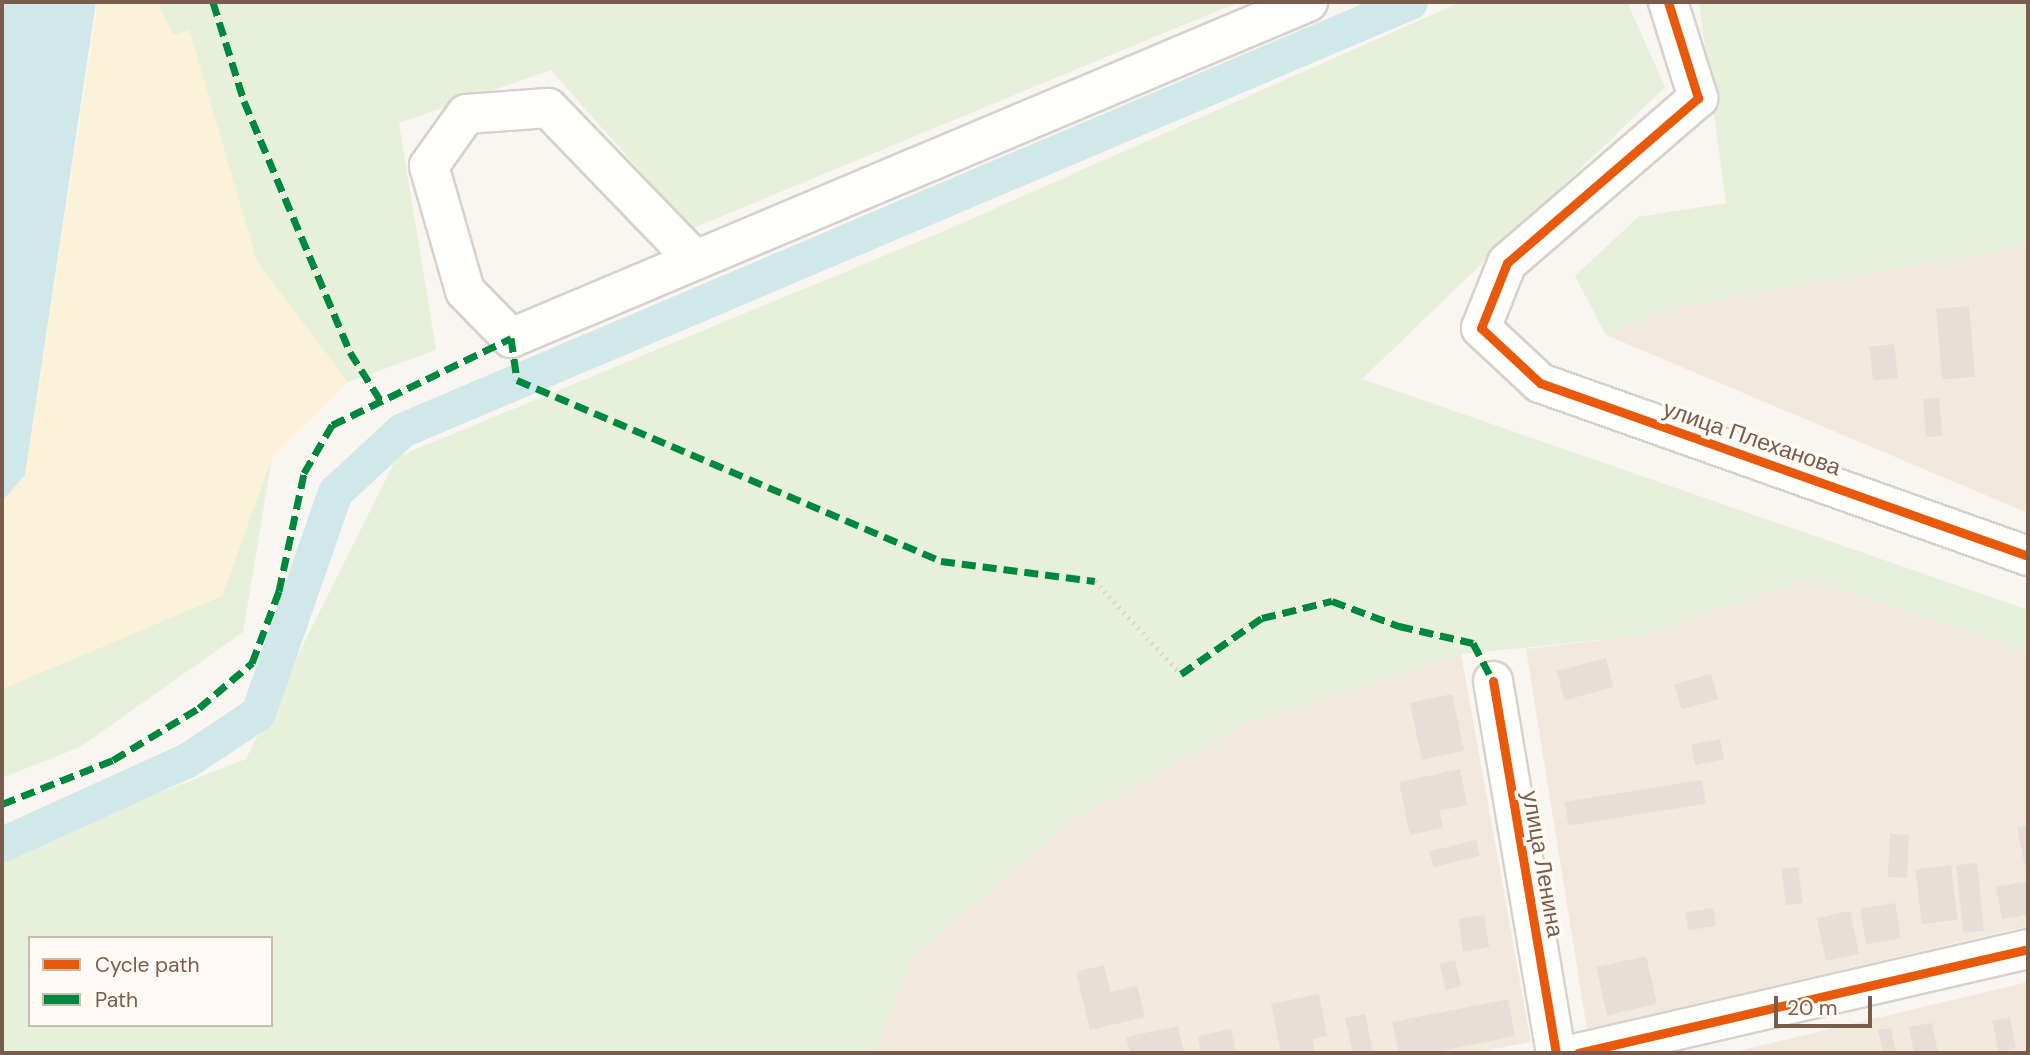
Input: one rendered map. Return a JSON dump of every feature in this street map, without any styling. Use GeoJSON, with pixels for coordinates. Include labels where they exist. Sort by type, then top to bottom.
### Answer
{"type":"FeatureCollection","features":[{"type":"Feature","properties":{"kind":"street"},"geometry":{"type":"LineString","coordinates":[[693,258],[548,108],[466,114],[429,166],[465,291],[511,338],[693,258],[1308,2]]}},
{"type":"Feature","properties":{"kind":"street","name":"улица Плеханова"},"geometry":{"type":"LineString","coordinates":[[1668,2],[1698,98],[1507,263],[1481,328],[1540,383],[2028,556]]}},
{"type":"Feature","properties":{"kind":"street","name":"улица Ленина"},"geometry":{"type":"LineString","coordinates":[[1493,681],[1556,1053]]}},
{"type":"Feature","properties":{"kind":"street"},"geometry":{"type":"LineString","coordinates":[[1578,1053],[2028,949]]}},
{"type":"Feature","properties":{"kind":"path"},"geometry":{"type":"LineString","coordinates":[[1095,581],[1181,674]]}},
{"type":"Feature","properties":{"kind":"shaded area"},"geometry":{"type":"Polygon","coordinates":[[[2028,246],[2028,513],[1606,335],[1675,307],[2028,246]]]}},
{"type":"Feature","properties":{"kind":"shaded area"},"geometry":{"type":"Polygon","coordinates":[[[1807,578],[2028,652],[2028,926],[1587,1029],[1526,649],[1640,636],[1807,578]]]}},
{"type":"Feature","properties":{"kind":"shaded area"},"geometry":{"type":"Polygon","coordinates":[[[1461,654],[1531,1042],[1472,1053],[875,1053],[911,958],[1071,821],[1247,724],[1461,654]]]}},
{"type":"Feature","properties":{"kind":"shaded area"},"geometry":{"type":"Polygon","coordinates":[[[2028,982],[2028,1053],[1730,1053],[2028,982]]]}},
{"type":"Feature","properties":{"kind":"green space"},"geometry":{"type":"Polygon","coordinates":[[[157,2],[1239,2],[691,229],[551,70],[399,123],[436,350],[348,382],[257,262],[189,30],[173,36],[157,2]]]}},
{"type":"Feature","properties":{"kind":"green space"},"geometry":{"type":"Polygon","coordinates":[[[1461,2],[1627,2],[1665,87],[1362,379],[2028,610],[2028,652],[1807,579],[1640,636],[1461,654],[1247,724],[1071,821],[911,958],[875,1053],[2,1053],[2,854],[246,759],[397,457],[944,231],[1461,2]]]}},
{"type":"Feature","properties":{"kind":"green space"},"geometry":{"type":"Polygon","coordinates":[[[1699,2],[2028,2],[2028,246],[1675,307],[1606,335],[1575,276],[1638,217],[1726,203],[1699,2]]]}},
{"type":"Feature","properties":{"kind":"green space"},"geometry":{"type":"Polygon","coordinates":[[[272,457],[243,632],[80,747],[2,778],[2,689],[222,596],[272,457]]]}},
{"type":"Feature","properties":{"kind":"sand"},"geometry":{"type":"Polygon","coordinates":[[[98,2],[157,2],[173,35],[189,30],[257,262],[348,382],[272,457],[222,596],[2,689],[2,501],[25,475],[98,2]]]}},
{"type":"Feature","properties":{"kind":"water"},"geometry":{"type":"Polygon","coordinates":[[[2,2],[96,2],[25,475],[2,501],[2,2]]]}},
{"type":"Feature","properties":{"kind":"building"},"geometry":{"type":"Polygon","coordinates":[[[1969,306],[1975,377],[1942,380],[1936,309],[1969,306]]]}},
{"type":"Feature","properties":{"kind":"building"},"geometry":{"type":"Polygon","coordinates":[[[1894,344],[1898,378],[1873,381],[1869,347],[1894,344]]]}},
{"type":"Feature","properties":{"kind":"building"},"geometry":{"type":"Polygon","coordinates":[[[1939,398],[1942,436],[1926,437],[1923,399],[1939,398]]]}},
{"type":"Feature","properties":{"kind":"building"},"geometry":{"type":"Polygon","coordinates":[[[1606,658],[1614,687],[1565,700],[1557,671],[1606,658]]]}},
{"type":"Feature","properties":{"kind":"building"},"geometry":{"type":"Polygon","coordinates":[[[1711,674],[1718,699],[1682,709],[1674,684],[1711,674]]]}},
{"type":"Feature","properties":{"kind":"building"},"geometry":{"type":"Polygon","coordinates":[[[1452,694],[1464,751],[1422,760],[1410,703],[1452,694]]]}},
{"type":"Feature","properties":{"kind":"building"},"geometry":{"type":"Polygon","coordinates":[[[1720,739],[1724,760],[1696,765],[1692,745],[1720,739]]]}},
{"type":"Feature","properties":{"kind":"building"},"geometry":{"type":"Polygon","coordinates":[[[1460,769],[1467,805],[1439,811],[1443,828],[1410,835],[1399,782],[1460,769]]]}},
{"type":"Feature","properties":{"kind":"building"},"geometry":{"type":"Polygon","coordinates":[[[1702,780],[1706,804],[1568,825],[1565,802],[1702,780]]]}},
{"type":"Feature","properties":{"kind":"building"},"geometry":{"type":"Polygon","coordinates":[[[2028,825],[2028,866],[2025,866],[2017,827],[2028,825]]]}},
{"type":"Feature","properties":{"kind":"building"},"geometry":{"type":"Polygon","coordinates":[[[1890,834],[1909,835],[1907,878],[1888,877],[1890,834]]]}},
{"type":"Feature","properties":{"kind":"building"},"geometry":{"type":"Polygon","coordinates":[[[1476,840],[1480,856],[1433,867],[1429,852],[1476,840]]]}},
{"type":"Feature","properties":{"kind":"building"},"geometry":{"type":"Polygon","coordinates":[[[1977,863],[1984,931],[1963,933],[1956,865],[1977,863]]]}},
{"type":"Feature","properties":{"kind":"building"},"geometry":{"type":"Polygon","coordinates":[[[1951,865],[1958,920],[1922,924],[1915,869],[1951,865]]]}},
{"type":"Feature","properties":{"kind":"building"},"geometry":{"type":"Polygon","coordinates":[[[1798,867],[1803,903],[1786,905],[1781,869],[1798,867]]]}},
{"type":"Feature","properties":{"kind":"building"},"geometry":{"type":"Polygon","coordinates":[[[2028,881],[2028,914],[2002,919],[1996,887],[2028,881]]]}},
{"type":"Feature","properties":{"kind":"building"},"geometry":{"type":"Polygon","coordinates":[[[1895,903],[1901,939],[1866,944],[1860,908],[1895,903]]]}},
{"type":"Feature","properties":{"kind":"building"},"geometry":{"type":"Polygon","coordinates":[[[1713,908],[1716,926],[1688,930],[1685,912],[1713,908]]]}},
{"type":"Feature","properties":{"kind":"building"},"geometry":{"type":"Polygon","coordinates":[[[1850,911],[1859,954],[1826,961],[1817,918],[1850,911]]]}},
{"type":"Feature","properties":{"kind":"building"},"geometry":{"type":"Polygon","coordinates":[[[1484,915],[1489,948],[1463,952],[1458,919],[1484,915]]]}},
{"type":"Feature","properties":{"kind":"building"},"geometry":{"type":"Polygon","coordinates":[[[1646,956],[1657,1004],[1607,1015],[1596,967],[1646,956]]]}},
{"type":"Feature","properties":{"kind":"building"},"geometry":{"type":"Polygon","coordinates":[[[1455,960],[1461,986],[1445,990],[1439,964],[1455,960]]]}},
{"type":"Feature","properties":{"kind":"building"},"geometry":{"type":"Polygon","coordinates":[[[1104,965],[1110,992],[1137,986],[1145,1017],[1090,1030],[1076,972],[1104,965]]]}},
{"type":"Feature","properties":{"kind":"building"},"geometry":{"type":"Polygon","coordinates":[[[1319,994],[1327,1036],[1312,1039],[1315,1053],[1281,1053],[1271,1004],[1319,994]]]}},
{"type":"Feature","properties":{"kind":"building"},"geometry":{"type":"Polygon","coordinates":[[[1508,999],[1515,1036],[1430,1053],[1399,1053],[1392,1022],[1508,999]]]}},
{"type":"Feature","properties":{"kind":"building"},"geometry":{"type":"Polygon","coordinates":[[[1365,1014],[1373,1053],[1353,1053],[1345,1018],[1365,1014]]]}},
{"type":"Feature","properties":{"kind":"building"},"geometry":{"type":"Polygon","coordinates":[[[2010,1017],[2016,1048],[1998,1052],[1992,1020],[2010,1017]]]}},
{"type":"Feature","properties":{"kind":"building"},"geometry":{"type":"Polygon","coordinates":[[[1932,1023],[1938,1053],[1914,1053],[1909,1027],[1932,1023]]]}},
{"type":"Feature","properties":{"kind":"building"},"geometry":{"type":"Polygon","coordinates":[[[1178,1026],[1184,1053],[1130,1053],[1126,1037],[1178,1026]]]}},
{"type":"Feature","properties":{"kind":"building"},"geometry":{"type":"Polygon","coordinates":[[[1891,1028],[1896,1053],[1883,1053],[1878,1030],[1891,1028]]]}},
{"type":"Feature","properties":{"kind":"building"},"geometry":{"type":"Polygon","coordinates":[[[1231,1029],[1236,1053],[1201,1053],[1198,1036],[1231,1029]]]}},
{"type":"Feature","properties":{"kind":"waterway"},"geometry":{"type":"LineString","coordinates":[[2,844],[187,760],[258,713],[335,492],[402,430],[1410,2]]}},
{"type":"Feature","properties":{"kind":"marked path"},"geometry":{"type":"LineString","coordinates":[[213,2],[244,101],[350,352],[381,401]]}},
{"type":"Feature","properties":{"kind":"marked path"},"geometry":{"type":"LineString","coordinates":[[2,804],[113,760],[199,708],[252,663],[279,591],[304,473],[332,425],[511,338],[517,380],[941,561],[1095,581]]}},
{"type":"Feature","properties":{"kind":"marked path"},"geometry":{"type":"LineString","coordinates":[[1181,674],[1262,618],[1332,601],[1399,626],[1473,643],[1493,681]]}},
{"type":"Feature","properties":{"kind":"cycle path"},"geometry":{"type":"LineString","coordinates":[[1668,2],[1698,98],[1507,263],[1481,328],[1540,383],[2028,556]]}},
{"type":"Feature","properties":{"kind":"cycle path"},"geometry":{"type":"LineString","coordinates":[[1493,681],[1556,1053]]}},
{"type":"Feature","properties":{"kind":"cycle path"},"geometry":{"type":"LineString","coordinates":[[1578,1053],[2028,949]]}}]}
